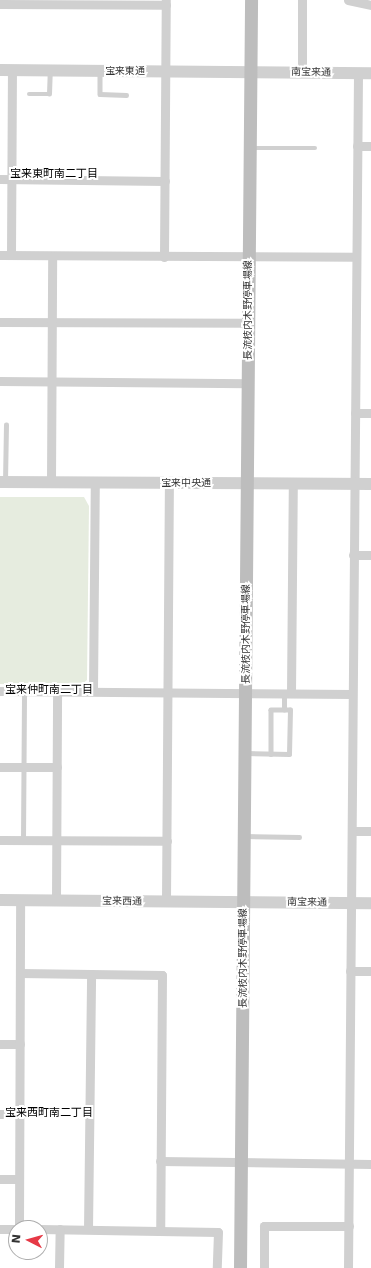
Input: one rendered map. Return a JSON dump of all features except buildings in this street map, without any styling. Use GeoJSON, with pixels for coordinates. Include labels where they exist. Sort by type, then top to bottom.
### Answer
{"type":"FeatureCollection","features":[{"type":"Feature","properties":{"kind":"main road","name":"長流枝内木野停車場線"},"geometry":{"type":"LineString","coordinates":[[240,1268],[251,0]]}},
{"type":"Feature","properties":{"kind":"street"},"geometry":{"type":"LineString","coordinates":[[302,0],[302,72]]}},
{"type":"Feature","properties":{"kind":"street"},"geometry":{"type":"LineString","coordinates":[[348,0],[371,5]]}},
{"type":"Feature","properties":{"kind":"street"},"geometry":{"type":"LineString","coordinates":[[0,4],[18,2],[166,2],[164,71],[164,257]]}},
{"type":"Feature","properties":{"kind":"street","name":"宝来東通"},"geometry":{"type":"LineString","coordinates":[[0,70],[251,71]]}},
{"type":"Feature","properties":{"kind":"street"},"geometry":{"type":"LineString","coordinates":[[11,255],[12,70]]}},
{"type":"Feature","properties":{"kind":"street","name":"南宝来通"},"geometry":{"type":"LineString","coordinates":[[251,71],[371,73]]}},
{"type":"Feature","properties":{"kind":"street"},"geometry":{"type":"LineString","coordinates":[[348,1268],[358,73]]}},
{"type":"Feature","properties":{"kind":"street"},"geometry":{"type":"LineString","coordinates":[[358,146],[371,146]]}},
{"type":"Feature","properties":{"kind":"street"},"geometry":{"type":"LineString","coordinates":[[0,179],[165,182]]}},
{"type":"Feature","properties":{"kind":"street"},"geometry":{"type":"LineString","coordinates":[[0,255],[249,258],[356,257]]}},
{"type":"Feature","properties":{"kind":"street"},"geometry":{"type":"LineString","coordinates":[[50,482],[52,256]]}},
{"type":"Feature","properties":{"kind":"street"},"geometry":{"type":"LineString","coordinates":[[0,322],[249,323]]}},
{"type":"Feature","properties":{"kind":"street"},"geometry":{"type":"LineString","coordinates":[[0,381],[248,383]]}},
{"type":"Feature","properties":{"kind":"street"},"geometry":{"type":"LineString","coordinates":[[355,413],[371,413]]}},
{"type":"Feature","properties":{"kind":"street","name":"宝来中央通"},"geometry":{"type":"LineString","coordinates":[[3,482],[371,484]]}},
{"type":"Feature","properties":{"kind":"street"},"geometry":{"type":"LineString","coordinates":[[93,691],[95,482]]}},
{"type":"Feature","properties":{"kind":"street"},"geometry":{"type":"LineString","coordinates":[[166,901],[169,483]]}},
{"type":"Feature","properties":{"kind":"street"},"geometry":{"type":"LineString","coordinates":[[288,693],[292,483]]}},
{"type":"Feature","properties":{"kind":"street"},"geometry":{"type":"LineString","coordinates":[[353,554],[371,555]]}},
{"type":"Feature","properties":{"kind":"street"},"geometry":{"type":"LineString","coordinates":[[0,691],[352,694]]}},
{"type":"Feature","properties":{"kind":"street"},"geometry":{"type":"LineString","coordinates":[[56,900],[57,692]]}},
{"type":"Feature","properties":{"kind":"street"},"geometry":{"type":"LineString","coordinates":[[0,766],[57,767]]}},
{"type":"Feature","properties":{"kind":"street"},"geometry":{"type":"LineString","coordinates":[[352,831],[371,831]]}},
{"type":"Feature","properties":{"kind":"street"},"geometry":{"type":"LineString","coordinates":[[0,840],[167,841]]}},
{"type":"Feature","properties":{"kind":"street","name":"宝来西通"},"geometry":{"type":"LineString","coordinates":[[0,900],[243,901]]}},
{"type":"Feature","properties":{"kind":"street"},"geometry":{"type":"LineString","coordinates":[[19,1220],[20,900]]}},
{"type":"Feature","properties":{"kind":"street","name":"南宝来通"},"geometry":{"type":"LineString","coordinates":[[243,901],[371,903]]}},
{"type":"Feature","properties":{"kind":"street"},"geometry":{"type":"LineString","coordinates":[[350,971],[371,971]]}},
{"type":"Feature","properties":{"kind":"street"},"geometry":{"type":"LineString","coordinates":[[20,973],[162,975],[160,1231]]}},
{"type":"Feature","properties":{"kind":"street"},"geometry":{"type":"LineString","coordinates":[[88,1229],[90,974]]}},
{"type":"Feature","properties":{"kind":"street"},"geometry":{"type":"LineString","coordinates":[[0,1044],[20,1044]]}},
{"type":"Feature","properties":{"kind":"street"},"geometry":{"type":"LineString","coordinates":[[0,1114],[19,1114]]}},
{"type":"Feature","properties":{"kind":"street"},"geometry":{"type":"LineString","coordinates":[[160,1162],[371,1164]]}},
{"type":"Feature","properties":{"kind":"street"},"geometry":{"type":"LineString","coordinates":[[0,1179],[18,1179]]}},
{"type":"Feature","properties":{"kind":"street"},"geometry":{"type":"LineString","coordinates":[[264,1268],[264,1226],[349,1226]]}},
{"type":"Feature","properties":{"kind":"street"},"geometry":{"type":"LineString","coordinates":[[48,1229],[218,1232],[217,1268]]}},
{"type":"Feature","properties":{"kind":"street"},"geometry":{"type":"LineString","coordinates":[[59,1268],[60,1229]]}},
{"type":"Feature","properties":{"kind":"lane"},"geometry":{"type":"LineString","coordinates":[[29,94],[49,94],[50,71]]}},
{"type":"Feature","properties":{"kind":"lane"},"geometry":{"type":"LineString","coordinates":[[100,71],[100,94],[126,95]]}},
{"type":"Feature","properties":{"kind":"lane"},"geometry":{"type":"LineString","coordinates":[[250,148],[316,148]]}},
{"type":"Feature","properties":{"kind":"lane"},"geometry":{"type":"LineString","coordinates":[[3,482],[6,425]]}},
{"type":"Feature","properties":{"kind":"lane"},"geometry":{"type":"LineString","coordinates":[[24,691],[24,840]]}},
{"type":"Feature","properties":{"kind":"lane"},"geometry":{"type":"LineString","coordinates":[[284,710],[288,693]]}},
{"type":"Feature","properties":{"kind":"lane"},"geometry":{"type":"LineString","coordinates":[[245,753],[271,754],[289,754],[290,710],[271,710],[271,754]]}},
{"type":"Feature","properties":{"kind":"lane"},"geometry":{"type":"LineString","coordinates":[[244,836],[299,837]]}},
{"type":"Feature","properties":{"kind":"shaded area"},"geometry":{"type":"Polygon","coordinates":[[[0,497],[84,497],[89,506],[87,680],[81,685],[0,684],[0,497]]]}},
{"type":"Feature","properties":{"kind":"district","name":"宝来東町南二丁目"},"geometry":{"type":"Point","coordinates":[54,174]}},
{"type":"Feature","properties":{"kind":"district","name":"宝来仲町南二丁目"},"geometry":{"type":"Point","coordinates":[49,690]}},
{"type":"Feature","properties":{"kind":"district","name":"宝来西町南二丁目"},"geometry":{"type":"Point","coordinates":[49,1113]}}]}
